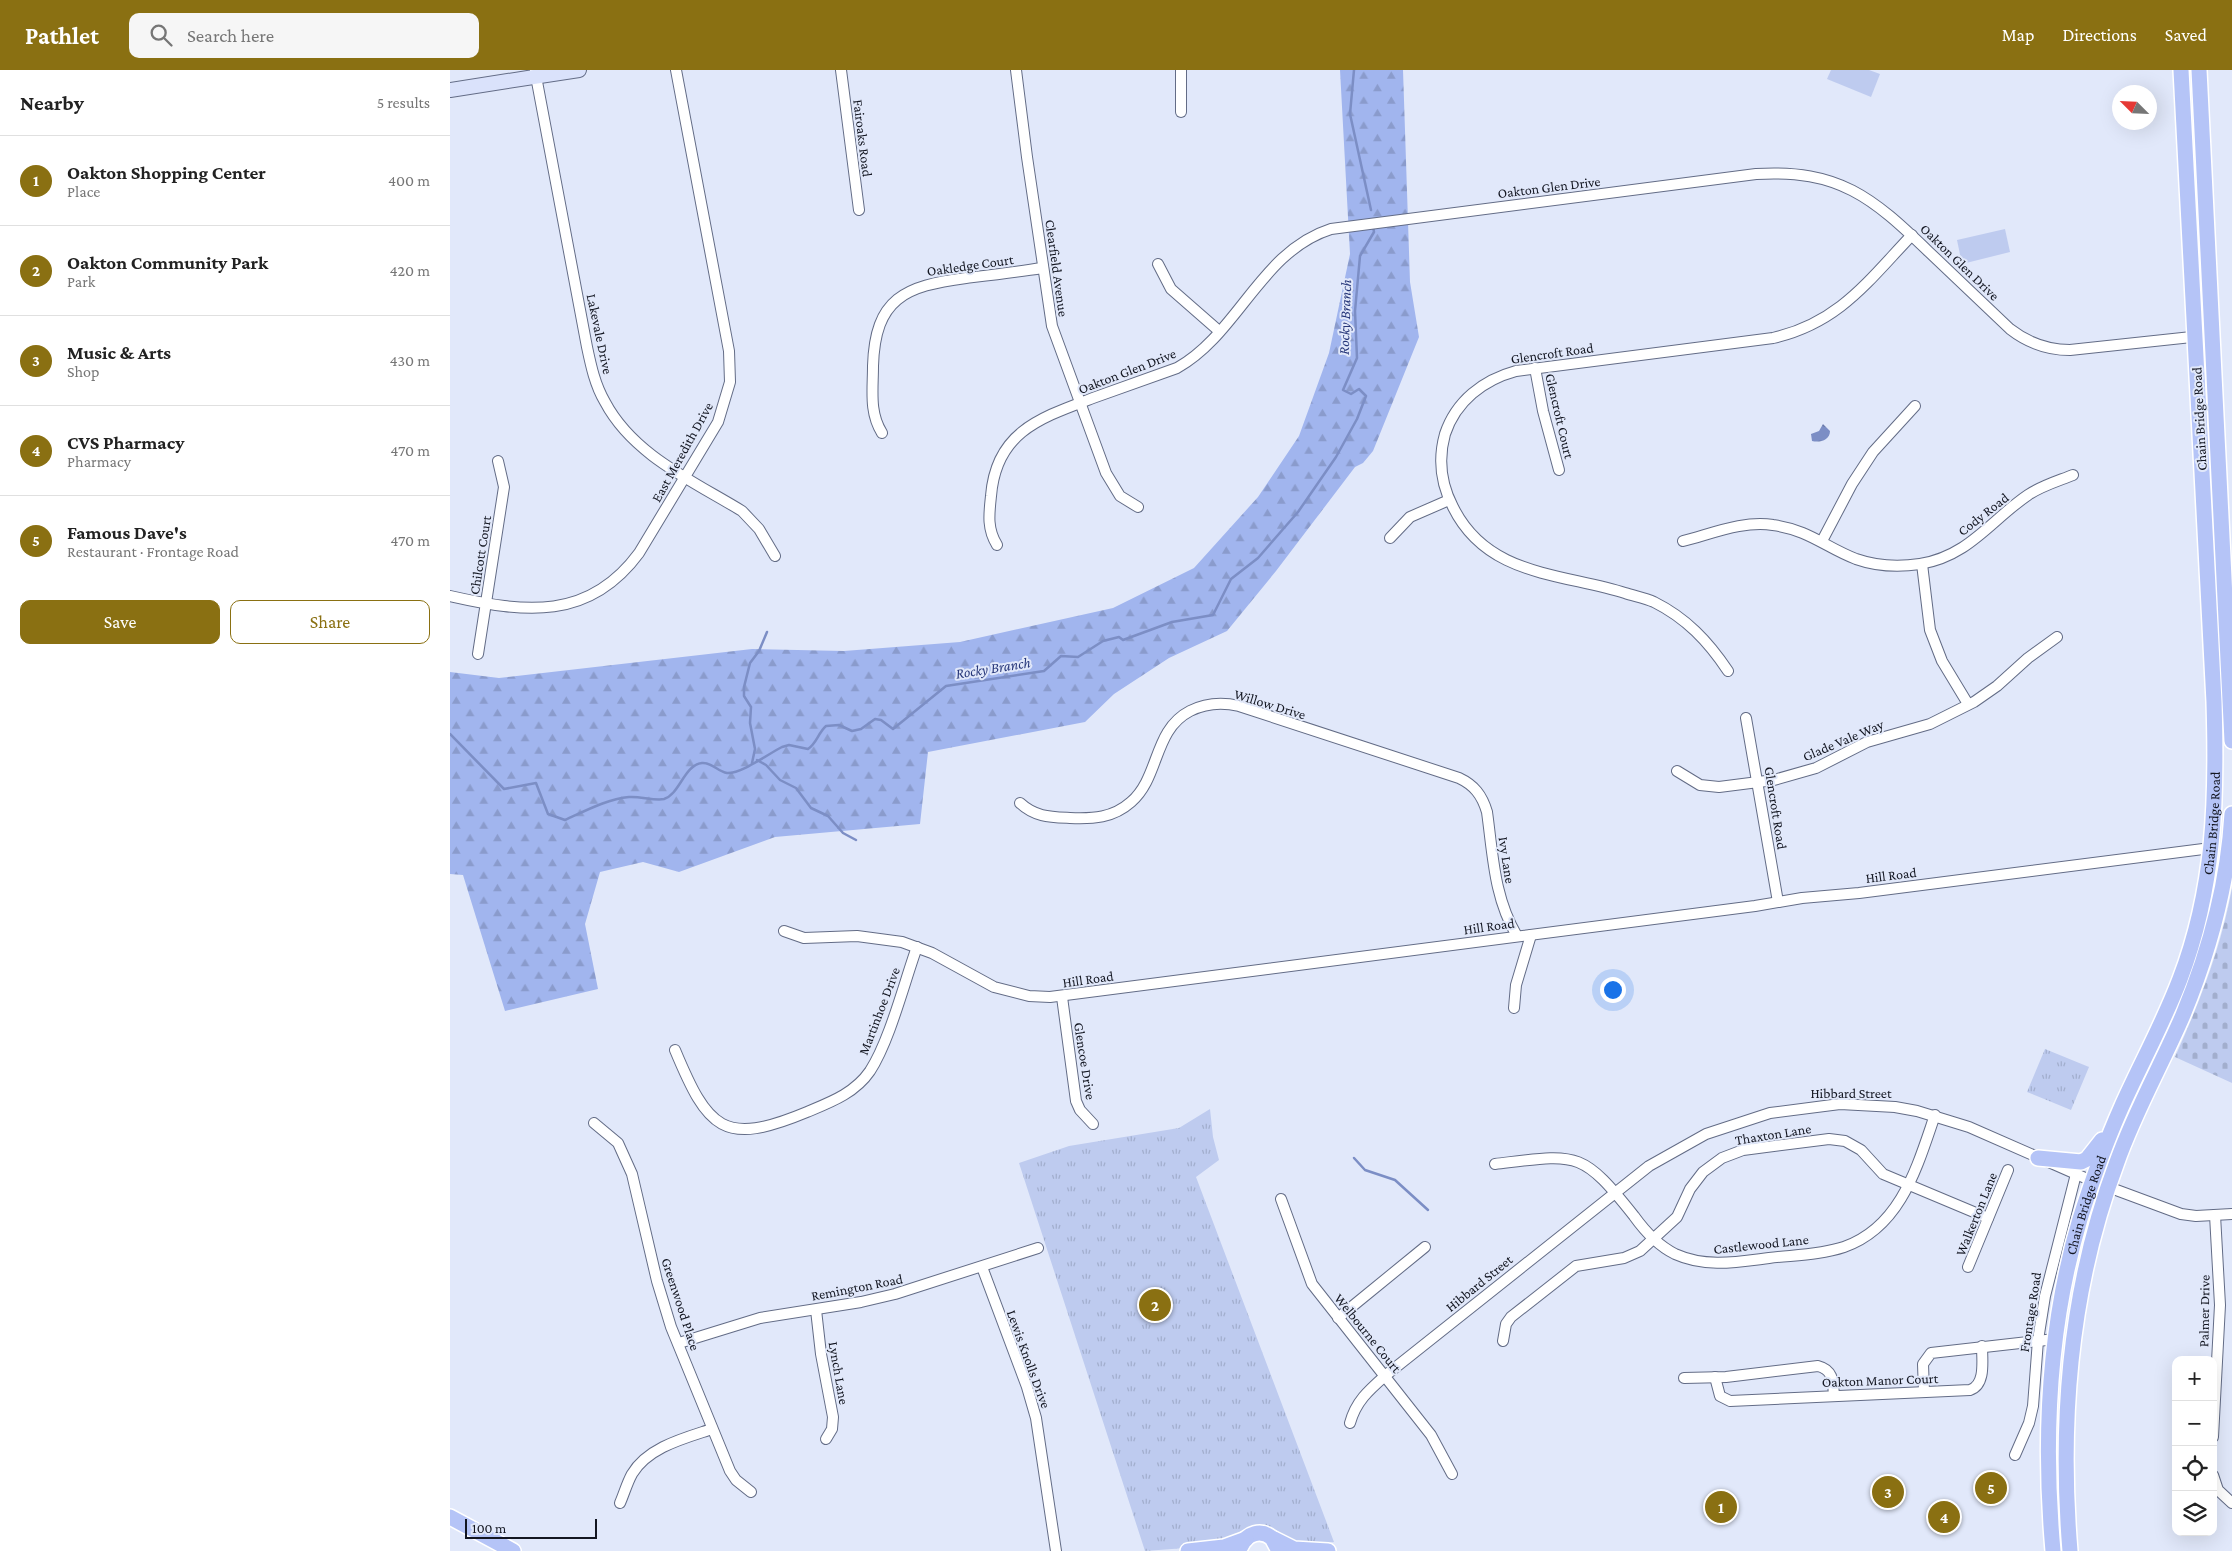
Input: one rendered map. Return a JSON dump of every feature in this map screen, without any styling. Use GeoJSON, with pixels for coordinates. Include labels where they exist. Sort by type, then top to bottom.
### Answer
{"type":"FeatureCollection","features":[{"type":"Feature","properties":{"kind":"main road","name":"Chain Bridge Road"},"geometry":{"type":"LineString","coordinates":[[2053,1551],[2048,1424],[2055,1339],[2070,1256],[2092,1181],[2112,1130],[2180,978],[2201,907],[2211,848],[2216,777],[2214,702],[2181,70]]}},
{"type":"Feature","properties":{"kind":"main road","name":"Chain Bridge Road"},"geometry":{"type":"LineString","coordinates":[[2199,70],[2232,741]]}},
{"type":"Feature","properties":{"kind":"main road","name":"Chain Bridge Road"},"geometry":{"type":"LineString","coordinates":[[2070,1551],[2066,1450],[2070,1355],[2087,1258],[2108,1186],[2127,1135],[2194,985],[2218,908],[2231,845],[2232,814]]}},
{"type":"Feature","properties":{"kind":"main road"},"geometry":{"type":"LineString","coordinates":[[2038,1158],[2081,1162],[2087,1159],[2112,1130]]}},
{"type":"Feature","properties":{"kind":"main road"},"geometry":{"type":"LineString","coordinates":[[450,1517],[513,1551]]}},
{"type":"Feature","properties":{"kind":"main road"},"geometry":{"type":"LineString","coordinates":[[1188,1551],[1243,1545],[1253,1534],[1261,1533],[1276,1545],[1294,1549],[1328,1551]]}},
{"type":"Feature","properties":{"kind":"street"},"geometry":{"type":"LineString","coordinates":[[450,90],[535,73],[579,70]]}},
{"type":"Feature","properties":{"kind":"street","name":"East Meredith Drive"},"geometry":{"type":"LineString","coordinates":[[450,596],[486,603],[544,609],[576,602],[606,588],[630,566],[639,553],[722,413],[731,367],[676,70]]}},
{"type":"Feature","properties":{"kind":"street","name":"Fairoaks Road"},"geometry":{"type":"LineString","coordinates":[[841,70],[859,210]]}},
{"type":"Feature","properties":{"kind":"street","name":"Clearfield Avenue"},"geometry":{"type":"LineString","coordinates":[[1016,70],[1050,320],[1101,461],[1114,489],[1120,496],[1138,507]]}},
{"type":"Feature","properties":{"kind":"street"},"geometry":{"type":"LineString","coordinates":[[1181,70],[1182,112]]}},
{"type":"Feature","properties":{"kind":"street","name":"Lakevale Drive"},"geometry":{"type":"LineString","coordinates":[[535,73],[587,348],[597,386],[614,417],[625,432],[653,457],[747,516],[759,529],[775,556]]}},
{"type":"Feature","properties":{"kind":"street","name":"Oakton Glen Drive"},"geometry":{"type":"LineString","coordinates":[[996,545],[989,521],[992,484],[1002,455],[1020,432],[1032,424],[1080,403],[1177,368],[1199,353],[1290,251],[1306,239],[1331,229],[1779,172],[1814,176],[1848,187],[1883,208],[2010,329],[2040,346],[2070,350],[2212,335]]}},
{"type":"Feature","properties":{"kind":"street","name":"Glencroft Road"},"geometry":{"type":"LineString","coordinates":[[1728,671],[1712,648],[1687,623],[1653,602],[1604,586],[1517,565],[1496,556],[1468,533],[1449,500],[1444,485],[1441,457],[1446,432],[1460,406],[1478,388],[1491,380],[1516,371],[1792,333],[1810,327],[1838,310],[1912,235]]}},
{"type":"Feature","properties":{"kind":"street"},"geometry":{"type":"LineString","coordinates":[[1158,264],[1171,289],[1219,331]]}},
{"type":"Feature","properties":{"kind":"street","name":"Oakledge Court"},"geometry":{"type":"LineString","coordinates":[[882,433],[873,414],[874,345],[882,320],[897,300],[912,290],[930,283],[1042,268]]}},
{"type":"Feature","properties":{"kind":"street","name":"Glencroft Court"},"geometry":{"type":"LineString","coordinates":[[1535,368],[1543,411],[1559,470]]}},
{"type":"Feature","properties":{"kind":"street"},"geometry":{"type":"LineString","coordinates":[[1822,541],[1852,484],[1873,452],[1916,406]]}},
{"type":"Feature","properties":{"kind":"street","name":"Chilcott Court"},"geometry":{"type":"LineString","coordinates":[[478,654],[504,487],[498,461]]}},
{"type":"Feature","properties":{"kind":"street","name":"Cody Road"},"geometry":{"type":"LineString","coordinates":[[1684,541],[1747,525],[1771,524],[1803,531],[1856,559],[1878,564],[1922,564],[1944,557],[1976,540],[2028,495],[2073,475]]}},
{"type":"Feature","properties":{"kind":"street"},"geometry":{"type":"LineString","coordinates":[[1390,538],[1410,517],[1449,500]]}},
{"type":"Feature","properties":{"kind":"street"},"geometry":{"type":"LineString","coordinates":[[1922,564],[1930,630],[1942,661],[1968,704]]}},
{"type":"Feature","properties":{"kind":"street","name":"Glade Vale Way"},"geometry":{"type":"LineString","coordinates":[[1677,771],[1692,781],[1708,786],[1728,787],[1759,782],[1816,768],[1867,742],[1930,724],[1968,704],[1997,686],[2028,658],[2057,637]]}},
{"type":"Feature","properties":{"kind":"street","name":"Willow Drive"},"geometry":{"type":"LineString","coordinates":[[1020,803],[1027,810],[1044,816],[1091,819],[1115,813],[1132,802],[1140,793],[1162,740],[1176,721],[1195,708],[1220,703],[1239,706],[1459,778],[1473,787]]}},
{"type":"Feature","properties":{"kind":"street","name":"Glencroft Road"},"geometry":{"type":"LineString","coordinates":[[1746,718],[1759,782],[1778,902]]}},
{"type":"Feature","properties":{"kind":"street","name":"Ivy Lane"},"geometry":{"type":"LineString","coordinates":[[1473,787],[1480,794],[1487,812],[1501,902],[1507,920],[1517,936]]}},
{"type":"Feature","properties":{"kind":"street"},"geometry":{"type":"LineString","coordinates":[[2211,848],[2231,845]]}},
{"type":"Feature","properties":{"kind":"street","name":"Hill Road"},"geometry":{"type":"LineString","coordinates":[[784,931],[804,938],[857,936],[880,938],[917,947],[947,960],[994,987],[1029,996],[1062,997],[1531,934],[2211,848]]}},
{"type":"Feature","properties":{"kind":"street"},"geometry":{"type":"LineString","coordinates":[[1514,1008],[1516,984],[1531,934]]}},
{"type":"Feature","properties":{"kind":"street","name":"Martinhoe Drive"},"geometry":{"type":"LineString","coordinates":[[675,1050],[702,1107],[714,1119],[730,1127],[750,1130],[768,1127],[834,1101],[858,1084],[876,1061],[917,947]]}},
{"type":"Feature","properties":{"kind":"street","name":"Glencoe Drive"},"geometry":{"type":"LineString","coordinates":[[1062,997],[1076,1101],[1080,1110],[1093,1124]]}},
{"type":"Feature","properties":{"kind":"street","name":"Hibbard Street"},"geometry":{"type":"LineString","coordinates":[[1350,1423],[1354,1410],[1362,1397],[1386,1376],[1649,1166],[1686,1144],[1727,1125],[1770,1112],[1816,1106],[1863,1104],[1895,1107],[1935,1116],[1969,1127],[2092,1181],[2181,1214],[2215,1216],[2232,1214]]}},
{"type":"Feature","properties":{"kind":"street","name":"Castlewood Lane"},"geometry":{"type":"LineString","coordinates":[[1495,1164],[1552,1157],[1571,1158],[1592,1168],[1655,1238],[1675,1254],[1692,1260],[1709,1263],[1832,1250],[1857,1241],[1879,1226],[1896,1208],[1908,1186],[1935,1116]]}},
{"type":"Feature","properties":{"kind":"street","name":"Greenwood Place"},"geometry":{"type":"LineString","coordinates":[[594,1123],[618,1143],[632,1174],[657,1281],[671,1327],[730,1471],[736,1480],[751,1492]]}},
{"type":"Feature","properties":{"kind":"street","name":"Thaxton Lane"},"geometry":{"type":"LineString","coordinates":[[1503,1341],[1506,1324],[1511,1317],[1576,1266],[1631,1257],[1655,1238],[1677,1217],[1690,1189],[1703,1172],[1722,1158],[1743,1150],[1837,1139],[1854,1145],[1861,1150],[1883,1174],[1988,1218]]}},
{"type":"Feature","properties":{"kind":"street","name":"Walkerton Lane"},"geometry":{"type":"LineString","coordinates":[[1968,1267],[2008,1170]]}},
{"type":"Feature","properties":{"kind":"street","name":"Frontage Road"},"geometry":{"type":"LineString","coordinates":[[2015,1455],[2029,1423],[2033,1406],[2038,1340],[2050,1272],[2076,1174]]}},
{"type":"Feature","properties":{"kind":"street","name":"Welbourne Court"},"geometry":{"type":"LineString","coordinates":[[1281,1199],[1308,1276],[1319,1295],[1386,1376],[1438,1445],[1452,1474]]}},
{"type":"Feature","properties":{"kind":"street","name":"Palmer Drive"},"geometry":{"type":"LineString","coordinates":[[2215,1216],[2220,1305],[2215,1401]]}},
{"type":"Feature","properties":{"kind":"street"},"geometry":{"type":"LineString","coordinates":[[1338,1318],[1425,1247]]}},
{"type":"Feature","properties":{"kind":"street","name":"Remington Road"},"geometry":{"type":"LineString","coordinates":[[679,1344],[760,1318],[816,1310],[896,1294],[1038,1248]]}},
{"type":"Feature","properties":{"kind":"street","name":"Lewis Knolls Drive"},"geometry":{"type":"LineString","coordinates":[[982,1267],[1027,1386],[1036,1418],[1056,1551]]}},
{"type":"Feature","properties":{"kind":"street","name":"Lynch Lane"},"geometry":{"type":"LineString","coordinates":[[816,1310],[821,1354],[834,1417],[832,1429],[826,1439]]}},
{"type":"Feature","properties":{"kind":"street"},"geometry":{"type":"LineString","coordinates":[[1924,1392],[1923,1364],[1931,1353],[2055,1339]]}},
{"type":"Feature","properties":{"kind":"street","name":"Oakton Manor Court"},"geometry":{"type":"LineString","coordinates":[[1715,1377],[1720,1396],[1730,1401],[1958,1391],[1976,1387],[1981,1379],[1982,1346]]}},
{"type":"Feature","properties":{"kind":"street"},"geometry":{"type":"LineString","coordinates":[[1684,1378],[1715,1377],[1818,1366],[1831,1375],[1834,1396]]}},
{"type":"Feature","properties":{"kind":"street"},"geometry":{"type":"LineString","coordinates":[[620,1503],[633,1473],[653,1453],[676,1441],[712,1429]]}},
{"type":"Feature","properties":{"kind":"street"},"geometry":{"type":"LineString","coordinates":[[2217,1487],[2232,1503]]}},
{"type":"Feature","properties":{"kind":"green space"},"geometry":{"type":"Polygon","coordinates":[[[1340,70],[1403,70],[1410,282],[1419,337],[1373,451],[1363,463],[1355,467],[1276,571],[1227,631],[1169,658],[1114,694],[1085,722],[928,752],[920,824],[775,837],[679,872],[643,862],[600,872],[585,924],[598,989],[505,1011],[463,875],[450,874],[450,672],[499,678],[752,649],[844,651],[960,642],[1113,608],[1194,568],[1258,497],[1299,436],[1329,353],[1350,254],[1340,70]]]}},
{"type":"Feature","properties":{"kind":"green space"},"geometry":{"type":"Polygon","coordinates":[[[1831,70],[1869,70],[1880,74],[1871,97],[1827,79],[1831,70]]]}},
{"type":"Feature","properties":{"kind":"green space"},"geometry":{"type":"Polygon","coordinates":[[[2005,229],[2010,252],[1962,264],[1957,240],[2005,229]]]}},
{"type":"Feature","properties":{"kind":"green space"},"geometry":{"type":"Polygon","coordinates":[[[2232,888],[2232,1083],[2175,1057],[2209,974],[2222,932],[2232,888]]]}},
{"type":"Feature","properties":{"kind":"green space"},"geometry":{"type":"Polygon","coordinates":[[[2045,1049],[2089,1067],[2071,1110],[2027,1092],[2045,1049]]]}},
{"type":"Feature","properties":{"kind":"green space"},"geometry":{"type":"Polygon","coordinates":[[[1210,1109],[1213,1137],[1219,1160],[1196,1177],[1334,1542],[1299,1547],[1269,1528],[1226,1545],[1145,1551],[1019,1163],[1069,1146],[1179,1128],[1210,1109]]]}},
{"type":"Feature","properties":{"kind":"water"},"geometry":{"type":"Polygon","coordinates":[[[1823,424],[1830,431],[1830,434],[1821,441],[1812,441],[1811,434],[1819,431],[1823,424]]]}},
{"type":"Feature","properties":{"kind":"waterway","name":"Rocky Branch"},"geometry":{"type":"LineString","coordinates":[[1354,70],[1350,114],[1371,210]]}},
{"type":"Feature","properties":{"kind":"waterway","name":"Rocky Branch"},"geometry":{"type":"LineString","coordinates":[[450,734],[504,789],[536,783],[548,814],[565,820],[596,806],[621,798],[664,799],[674,792],[691,769],[702,763],[712,765],[727,773],[740,770],[782,747],[789,745],[808,749],[826,726],[839,725],[852,731],[861,729],[875,719],[881,720],[893,729],[946,686],[1044,671],[1061,656],[1078,657],[1103,641],[1119,637],[1123,640],[1172,622],[1213,615],[1231,579],[1258,558],[1298,512],[1336,457],[1357,419],[1366,396],[1359,389],[1351,394],[1343,390],[1357,358],[1355,311],[1360,256],[1374,232],[1373,226]]}},
{"type":"Feature","properties":{"kind":"waterway"},"geometry":{"type":"LineString","coordinates":[[752,763],[755,749],[750,723],[751,707],[744,696],[744,687],[750,663],[759,651],[767,632]]}},
{"type":"Feature","properties":{"kind":"waterway"},"geometry":{"type":"LineString","coordinates":[[757,760],[766,765],[780,780],[796,788],[811,808],[828,816],[843,833],[856,840]]}},
{"type":"Feature","properties":{"kind":"waterway"},"geometry":{"type":"LineString","coordinates":[[1354,1158],[1365,1170],[1395,1180],[1428,1210]]}},
{"type":"Feature","properties":{"kind":"place","name":"Oakton Community Park"},"geometry":{"type":"Point","coordinates":[1155,1305]}},
{"type":"Feature","properties":{"kind":"place","name":"Famous Dave's"},"geometry":{"type":"Point","coordinates":[1991,1488]}},
{"type":"Feature","properties":{"kind":"place","name":"Music & Arts"},"geometry":{"type":"Point","coordinates":[1888,1492]}},
{"type":"Feature","properties":{"kind":"place","name":"Oakton Shopping Center"},"geometry":{"type":"Point","coordinates":[1721,1507]}},
{"type":"Feature","properties":{"kind":"place","name":"CVS Pharmacy"},"geometry":{"type":"Point","coordinates":[1944,1517]}}]}
